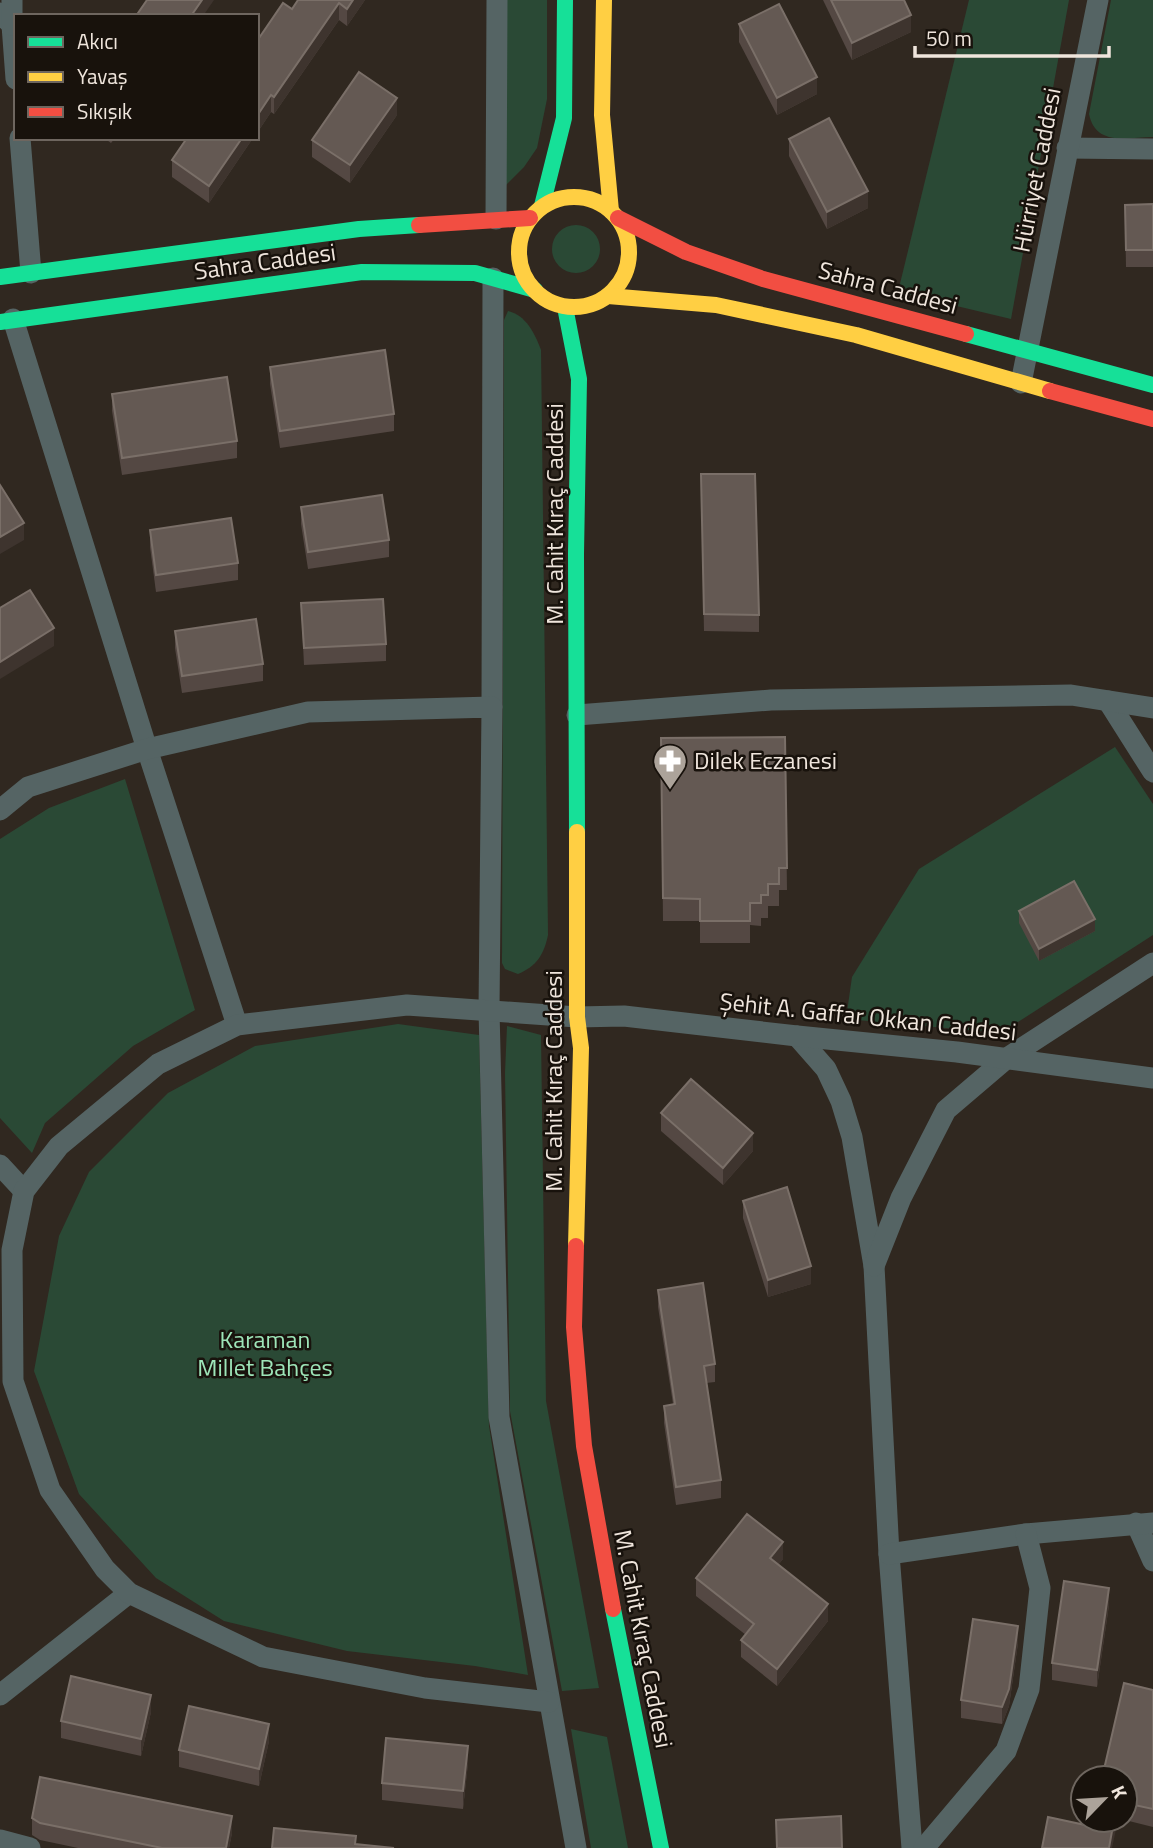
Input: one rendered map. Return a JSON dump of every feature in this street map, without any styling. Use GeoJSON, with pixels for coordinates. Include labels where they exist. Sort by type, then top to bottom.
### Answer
{"type":"FeatureCollection","features":[{"type":"Feature","properties":{"kind":"street"},"geometry":{"type":"LineString","coordinates":[[12,0],[6,19],[14,67]]}},
{"type":"Feature","properties":{"kind":"street"},"geometry":{"type":"LineString","coordinates":[[496,219],[497,0]]}},
{"type":"Feature","properties":{"kind":"street"},"geometry":{"type":"LineString","coordinates":[[542,206],[564,118],[565,0]]}},
{"type":"Feature","properties":{"kind":"street"},"geometry":{"type":"LineString","coordinates":[[604,0],[602,115],[615,214],[626,233],[630,251],[628,268],[620,283],[608,296],[581,307],[565,307],[554,303],[535,290],[523,271],[519,247],[522,232],[530,218],[542,206],[574,196],[591,199],[615,214]]}},
{"type":"Feature","properties":{"kind":"street","name":"Hürriyet Caddesi"},"geometry":{"type":"LineString","coordinates":[[1021,383],[1098,0]]}},
{"type":"Feature","properties":{"kind":"street"},"geometry":{"type":"LineString","coordinates":[[20,140],[31,273]]}},
{"type":"Feature","properties":{"kind":"street"},"geometry":{"type":"LineString","coordinates":[[1068,148],[1153,149]]}},
{"type":"Feature","properties":{"kind":"street","name":"Sahra Caddesi"},"geometry":{"type":"LineString","coordinates":[[615,214],[686,252],[764,279],[1153,384]]}},
{"type":"Feature","properties":{"kind":"street","name":"Sahra Caddesi"},"geometry":{"type":"LineString","coordinates":[[0,277],[359,229],[530,218]]}},
{"type":"Feature","properties":{"kind":"street","name":"Sahra Caddesi"},"geometry":{"type":"LineString","coordinates":[[6,320],[362,272],[474,273],[535,290]]}},
{"type":"Feature","properties":{"kind":"street"},"geometry":{"type":"LineString","coordinates":[[493,278],[489,1010],[499,1417],[576,1848]]}},
{"type":"Feature","properties":{"kind":"street"},"geometry":{"type":"LineString","coordinates":[[608,296],[716,305],[856,335],[1153,419]]}},
{"type":"Feature","properties":{"kind":"street","name":"M. Cahit Kıraç Caddesi"},"geometry":{"type":"LineString","coordinates":[[565,307],[579,379],[577,1017],[581,1048],[574,1327],[584,1446],[603,1560],[661,1848]]}},
{"type":"Feature","properties":{"kind":"street"},"geometry":{"type":"LineString","coordinates":[[6,320],[237,1025]]}},
{"type":"Feature","properties":{"kind":"street"},"geometry":{"type":"LineString","coordinates":[[577,715],[771,700],[1071,695],[1153,708]]}},
{"type":"Feature","properties":{"kind":"street"},"geometry":{"type":"LineString","coordinates":[[1108,701],[1153,772]]}},
{"type":"Feature","properties":{"kind":"street"},"geometry":{"type":"LineString","coordinates":[[0,810],[28,787],[147,749],[308,712],[492,707]]}},
{"type":"Feature","properties":{"kind":"street"},"geometry":{"type":"LineString","coordinates":[[874,1266],[901,1198],[946,1110],[1007,1058],[1153,962]]}},
{"type":"Feature","properties":{"kind":"street","name":"Şehit A. Gaffar Okkan Caddesi"},"geometry":{"type":"LineString","coordinates":[[24,1191],[59,1146],[158,1064],[237,1025],[407,1005],[577,1017],[624,1016],[1007,1058],[1153,1078]]}},
{"type":"Feature","properties":{"kind":"street"},"geometry":{"type":"LineString","coordinates":[[797,1037],[826,1069],[841,1101],[852,1137],[874,1266],[889,1554],[912,1848]]}},
{"type":"Feature","properties":{"kind":"street"},"geometry":{"type":"LineString","coordinates":[[0,1165],[24,1191],[12,1250],[13,1381],[50,1490],[105,1569],[129,1593],[263,1657],[425,1688],[550,1702]]}},
{"type":"Feature","properties":{"kind":"street"},"geometry":{"type":"LineString","coordinates":[[889,1554],[1026,1534],[1145,1523],[1153,1561]]}},
{"type":"Feature","properties":{"kind":"street"},"geometry":{"type":"LineString","coordinates":[[924,1848],[1006,1751],[1029,1689],[1040,1588],[1026,1534]]}},
{"type":"Feature","properties":{"kind":"street"},"geometry":{"type":"LineString","coordinates":[[0,1695],[129,1593]]}},
{"type":"Feature","properties":{"kind":"street"},"geometry":{"type":"LineString","coordinates":[[0,1840],[30,1848]]}},
{"type":"Feature","properties":{"kind":"green space"},"geometry":{"type":"Polygon","coordinates":[[[504,0],[547,0],[547,99],[537,148],[524,167],[504,187],[504,0]]]}},
{"type":"Feature","properties":{"kind":"green space"},"geometry":{"type":"Polygon","coordinates":[[[969,0],[1069,0],[1011,319],[898,292],[969,0]]]}},
{"type":"Feature","properties":{"kind":"green space"},"geometry":{"type":"Polygon","coordinates":[[[1111,0],[1153,0],[1153,137],[1105,136],[1098,132],[1089,114],[1111,0]]]}},
{"type":"Feature","properties":{"kind":"green space"},"geometry":{"type":"Polygon","coordinates":[[[576,225],[593,232],[600,249],[593,266],[576,273],[559,266],[552,249],[559,232],[576,225]]]}},
{"type":"Feature","properties":{"kind":"green space"},"geometry":{"type":"Polygon","coordinates":[[[508,311],[525,321],[541,350],[548,935],[539,959],[518,974],[505,969],[502,963],[504,320],[508,311]]]}},
{"type":"Feature","properties":{"kind":"green space"},"geometry":{"type":"Polygon","coordinates":[[[1115,747],[1153,804],[1153,935],[1001,1033],[846,1019],[852,977],[919,869],[1115,747]]]}},
{"type":"Feature","properties":{"kind":"green space"},"geometry":{"type":"Polygon","coordinates":[[[125,779],[195,1010],[133,1046],[45,1123],[32,1153],[0,1118],[0,839],[49,808],[125,779]]]}},
{"type":"Feature","properties":{"kind":"green space","name":"Karaman Millet Bahçes"},"geometry":{"type":"Polygon","coordinates":[[[398,1024],[479,1035],[489,1426],[528,1675],[347,1651],[224,1621],[156,1578],[79,1494],[34,1371],[59,1236],[89,1172],[168,1093],[255,1046],[398,1024]]]}},
{"type":"Feature","properties":{"kind":"green space"},"geometry":{"type":"Polygon","coordinates":[[[507,1026],[541,1035],[546,1401],[599,1688],[562,1691],[510,1411],[505,1073],[507,1026]]]}},
{"type":"Feature","properties":{"kind":"green space"},"geometry":{"type":"Polygon","coordinates":[[[571,1729],[607,1737],[628,1848],[591,1848],[571,1729]]]}},
{"type":"Feature","properties":{"kind":"building"},"geometry":{"type":"Polygon","coordinates":[[[147,0],[202,0],[192,14],[137,14],[147,0]]]}},
{"type":"Feature","properties":{"kind":"building"},"geometry":{"type":"Polygon","coordinates":[[[298,0],[353,0],[347,9],[339,3],[274,97],[271,95],[259,113],[259,38],[283,3],[292,9],[298,0]]]}},
{"type":"Feature","properties":{"kind":"building"},"geometry":{"type":"Polygon","coordinates":[[[831,0],[904,0],[911,15],[852,43],[831,0]]]}},
{"type":"Feature","properties":{"kind":"building"},"geometry":{"type":"Polygon","coordinates":[[[779,4],[817,77],[777,98],[739,24],[779,4]]]}},
{"type":"Feature","properties":{"kind":"building"},"geometry":{"type":"Polygon","coordinates":[[[359,72],[397,98],[350,165],[312,140],[359,72]]]}},
{"type":"Feature","properties":{"kind":"building"},"geometry":{"type":"Polygon","coordinates":[[[829,118],[868,191],[827,212],[789,139],[829,118]]]}},
{"type":"Feature","properties":{"kind":"building"},"geometry":{"type":"Polygon","coordinates":[[[186,140],[241,140],[209,186],[172,160],[186,140]]]}},
{"type":"Feature","properties":{"kind":"building"},"geometry":{"type":"Polygon","coordinates":[[[1153,204],[1153,250],[1126,250],[1125,205],[1153,204]]]}},
{"type":"Feature","properties":{"kind":"building"},"geometry":{"type":"Polygon","coordinates":[[[385,350],[394,414],[280,431],[270,367],[385,350]]]}},
{"type":"Feature","properties":{"kind":"building"},"geometry":{"type":"Polygon","coordinates":[[[227,377],[237,441],[122,458],[112,394],[227,377]]]}},
{"type":"Feature","properties":{"kind":"building"},"geometry":{"type":"Polygon","coordinates":[[[701,474],[755,474],[759,615],[704,614],[701,474]]]}},
{"type":"Feature","properties":{"kind":"building"},"geometry":{"type":"Polygon","coordinates":[[[0,485],[24,523],[0,537],[0,485]]]}},
{"type":"Feature","properties":{"kind":"building"},"geometry":{"type":"Polygon","coordinates":[[[382,495],[389,540],[308,552],[301,507],[382,495]]]}},
{"type":"Feature","properties":{"kind":"building"},"geometry":{"type":"Polygon","coordinates":[[[231,518],[238,563],[156,575],[150,530],[231,518]]]}},
{"type":"Feature","properties":{"kind":"building"},"geometry":{"type":"Polygon","coordinates":[[[30,590],[54,628],[0,662],[0,608],[30,590]]]}},
{"type":"Feature","properties":{"kind":"building"},"geometry":{"type":"Polygon","coordinates":[[[383,599],[386,644],[304,648],[301,603],[383,599]]]}},
{"type":"Feature","properties":{"kind":"building"},"geometry":{"type":"Polygon","coordinates":[[[256,619],[263,664],[182,676],[175,631],[256,619]]]}},
{"type":"Feature","properties":{"kind":"building"},"geometry":{"type":"Polygon","coordinates":[[[785,737],[787,868],[779,868],[779,884],[768,884],[768,895],[761,895],[761,903],[750,903],[750,921],[700,921],[700,899],[663,898],[661,738],[785,737]]]}},
{"type":"Feature","properties":{"kind":"building"},"geometry":{"type":"Polygon","coordinates":[[[1074,881],[1095,919],[1039,949],[1019,911],[1074,881]]]}},
{"type":"Feature","properties":{"kind":"building"},"geometry":{"type":"Polygon","coordinates":[[[691,1079],[753,1133],[723,1168],[661,1113],[691,1079]]]}},
{"type":"Feature","properties":{"kind":"building"},"geometry":{"type":"Polygon","coordinates":[[[787,1187],[811,1266],[768,1280],[743,1201],[787,1187]]]}},
{"type":"Feature","properties":{"kind":"building"},"geometry":{"type":"Polygon","coordinates":[[[703,1283],[715,1364],[704,1366],[721,1480],[676,1487],[664,1406],[675,1404],[658,1290],[703,1283]]]}},
{"type":"Feature","properties":{"kind":"building"},"geometry":{"type":"Polygon","coordinates":[[[747,1514],[783,1542],[770,1558],[828,1604],[777,1669],[741,1640],[754,1624],[696,1578],[747,1514]]]}},
{"type":"Feature","properties":{"kind":"building"},"geometry":{"type":"Polygon","coordinates":[[[1064,1581],[1109,1588],[1097,1670],[1052,1663],[1064,1581]]]}},
{"type":"Feature","properties":{"kind":"building"},"geometry":{"type":"Polygon","coordinates":[[[973,1619],[1018,1626],[1009,1689],[1002,1707],[961,1700],[973,1619]]]}},
{"type":"Feature","properties":{"kind":"building"},"geometry":{"type":"Polygon","coordinates":[[[71,1676],[151,1695],[141,1739],[61,1721],[71,1676]]]}},
{"type":"Feature","properties":{"kind":"building"},"geometry":{"type":"Polygon","coordinates":[[[1124,1683],[1153,1690],[1153,1809],[1139,1806],[1139,1764],[1105,1764],[1124,1683]]]}},
{"type":"Feature","properties":{"kind":"building"},"geometry":{"type":"Polygon","coordinates":[[[189,1706],[269,1724],[259,1769],[179,1750],[189,1706]]]}},
{"type":"Feature","properties":{"kind":"building"},"geometry":{"type":"Polygon","coordinates":[[[386,1738],[468,1746],[463,1791],[382,1783],[386,1738]]]}},
{"type":"Feature","properties":{"kind":"building"},"geometry":{"type":"Polygon","coordinates":[[[40,1777],[232,1816],[226,1848],[162,1848],[40,1823],[32,1818],[40,1777]]]}},
{"type":"Feature","properties":{"kind":"building"},"geometry":{"type":"Polygon","coordinates":[[[841,1816],[842,1848],[777,1848],[776,1820],[841,1816]]]}},
{"type":"Feature","properties":{"kind":"building"},"geometry":{"type":"Polygon","coordinates":[[[1048,1817],[1069,1822],[1069,1834],[1112,1834],[1109,1848],[1042,1848],[1048,1817]]]}},
{"type":"Feature","properties":{"kind":"building"},"geometry":{"type":"Polygon","coordinates":[[[274,1828],[356,1836],[355,1844],[394,1848],[272,1848],[274,1828]]]}},
{"type":"Feature","properties":{"kind":"traffic: fast"},"geometry":{"type":"LineString","coordinates":[[542,206],[564,118],[565,0]]}},
{"type":"Feature","properties":{"kind":"traffic: fast"},"geometry":{"type":"LineString","coordinates":[[0,277],[359,229],[419,225]]}},
{"type":"Feature","properties":{"kind":"traffic: fast"},"geometry":{"type":"LineString","coordinates":[[0,322],[362,272],[475,273],[535,290]]}},
{"type":"Feature","properties":{"kind":"traffic: fast"},"geometry":{"type":"LineString","coordinates":[[565,307],[579,379],[576,554],[577,832]]}},
{"type":"Feature","properties":{"kind":"traffic: fast"},"geometry":{"type":"LineString","coordinates":[[966,334],[1153,385]]}},
{"type":"Feature","properties":{"kind":"traffic: fast"},"geometry":{"type":"LineString","coordinates":[[613,1609],[661,1848]]}},
{"type":"Feature","properties":{"kind":"traffic: slow"},"geometry":{"type":"LineString","coordinates":[[604,0],[602,115],[611,211]]}},
{"type":"Feature","properties":{"kind":"traffic: slow"},"geometry":{"type":"LineString","coordinates":[[574,197],[595,201],[613,213],[625,231],[629,252],[625,273],[613,291],[595,303],[574,307],[553,303],[535,291],[523,273],[519,252],[523,231],[535,213],[553,201],[574,197]]}},
{"type":"Feature","properties":{"kind":"traffic: slow"},"geometry":{"type":"LineString","coordinates":[[608,296],[716,305],[856,335],[1050,391]]}},
{"type":"Feature","properties":{"kind":"traffic: slow"},"geometry":{"type":"LineString","coordinates":[[576,1246],[581,1048],[577,1017],[577,832]]}},
{"type":"Feature","properties":{"kind":"traffic: jam"},"geometry":{"type":"LineString","coordinates":[[419,225],[530,218]]}},
{"type":"Feature","properties":{"kind":"traffic: jam"},"geometry":{"type":"LineString","coordinates":[[618,218],[686,252],[763,279],[966,334]]}},
{"type":"Feature","properties":{"kind":"traffic: jam"},"geometry":{"type":"LineString","coordinates":[[1050,391],[1153,419]]}},
{"type":"Feature","properties":{"kind":"traffic: jam"},"geometry":{"type":"LineString","coordinates":[[576,1246],[574,1327],[584,1446],[613,1609]]}},
{"type":"Feature","properties":{"kind":"place","name":"Dilek Eczanesi"},"geometry":{"type":"Point","coordinates":[670,791]}}]}
